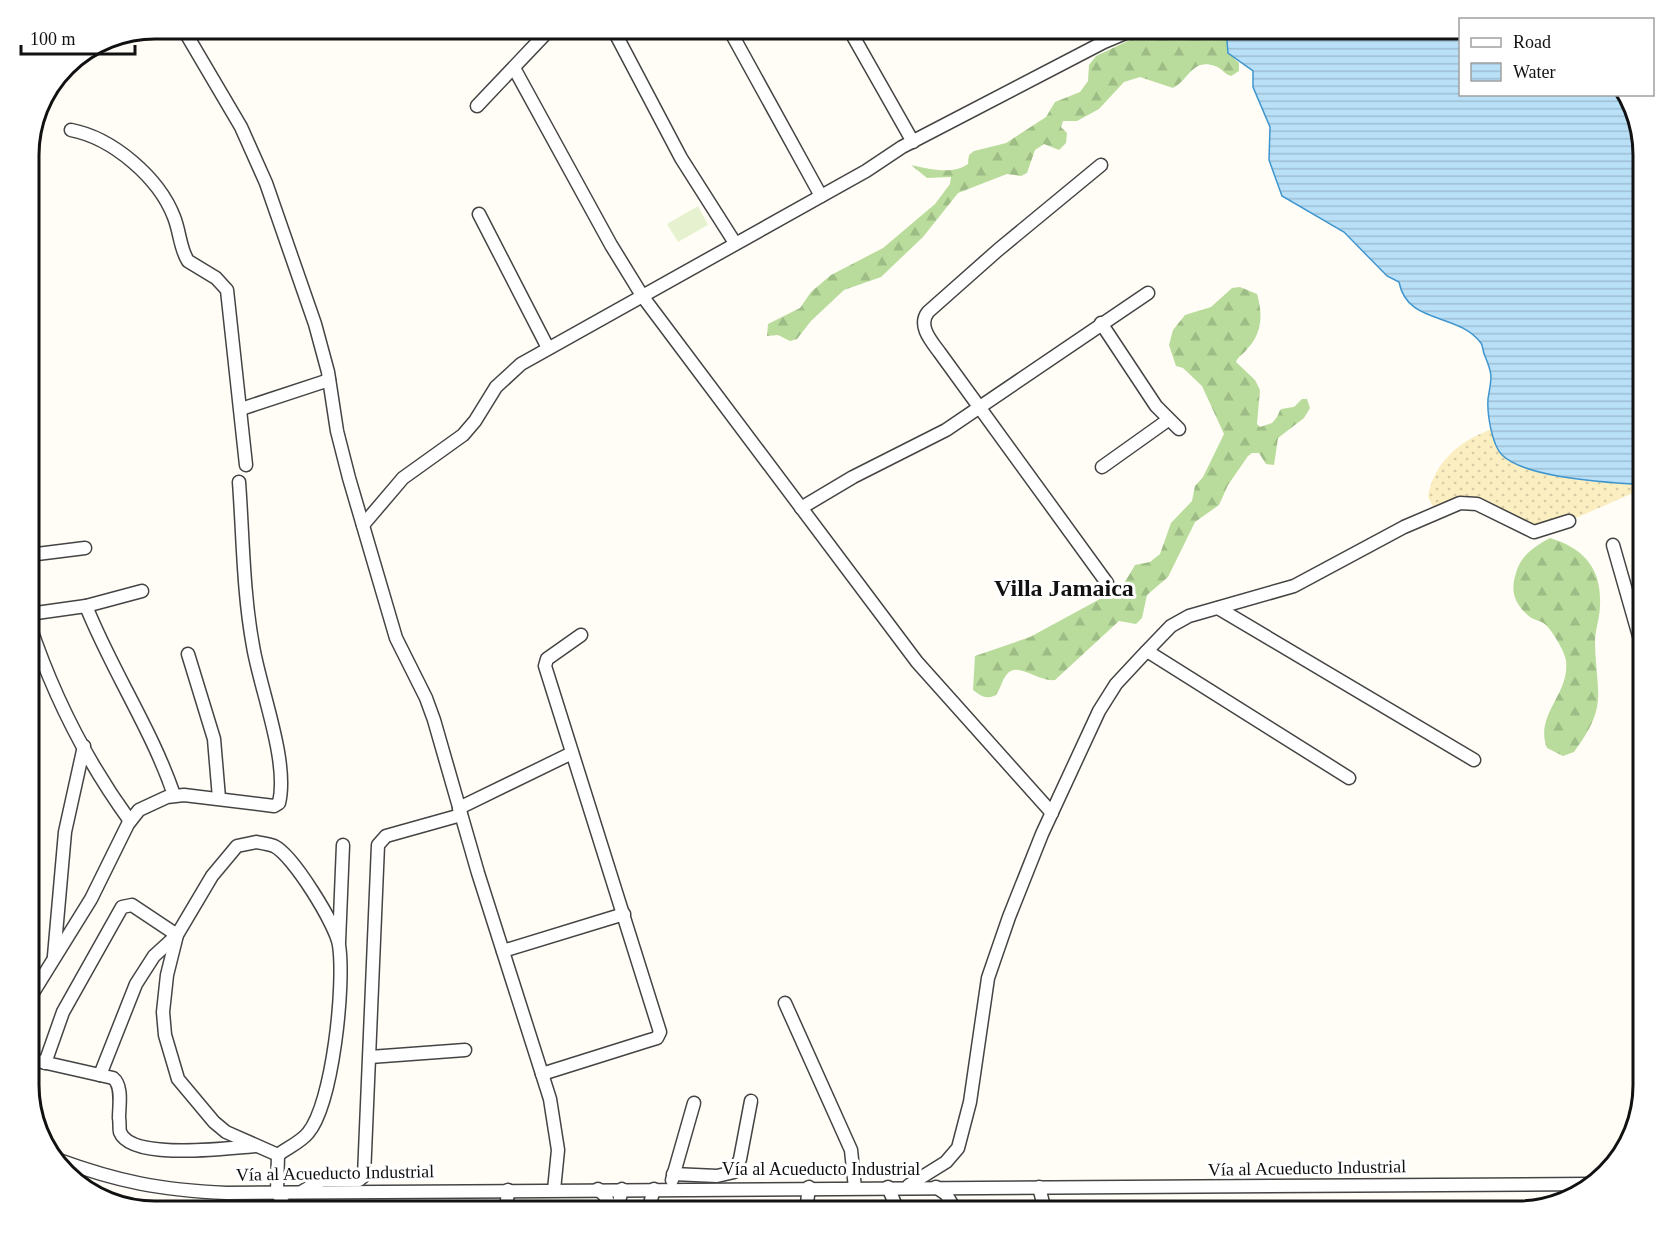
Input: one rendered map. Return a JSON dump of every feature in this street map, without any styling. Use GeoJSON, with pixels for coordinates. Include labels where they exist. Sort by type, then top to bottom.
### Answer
{"type":"FeatureCollection","features":[{"type":"Feature","properties":{"kind":"street"},"geometry":{"type":"LineString","coordinates":[[189,39],[235,115],[259,164],[315,324],[330,380],[338,431],[396,638],[426,698],[554,1115],[558,1150],[554,1190]]}},
{"type":"Feature","properties":{"kind":"street"},"geometry":{"type":"LineString","coordinates":[[477,106],[540,39]]}},
{"type":"Feature","properties":{"kind":"street"},"geometry":{"type":"LineString","coordinates":[[619,39],[681,158],[735,243]]}},
{"type":"Feature","properties":{"kind":"street"},"geometry":{"type":"LineString","coordinates":[[735,39],[821,196]]}},
{"type":"Feature","properties":{"kind":"street"},"geometry":{"type":"LineString","coordinates":[[855,39],[913,142]]}},
{"type":"Feature","properties":{"kind":"street"},"geometry":{"type":"LineString","coordinates":[[363,525],[403,478],[470,427],[496,387],[509,372],[913,142],[1111,39]]}},
{"type":"Feature","properties":{"kind":"street"},"geometry":{"type":"LineString","coordinates":[[514,68],[611,245],[643,297],[917,662],[1052,813]]}},
{"type":"Feature","properties":{"kind":"street"},"geometry":{"type":"LineString","coordinates":[[71,130],[89,135],[111,146],[152,183],[174,215],[188,261],[224,284],[229,295],[246,465]]}},
{"type":"Feature","properties":{"kind":"street"},"geometry":{"type":"LineString","coordinates":[[1101,165],[998,250],[925,316],[924,324],[928,336],[1107,583]]}},
{"type":"Feature","properties":{"kind":"street"},"geometry":{"type":"LineString","coordinates":[[479,214],[548,348]]}},
{"type":"Feature","properties":{"kind":"street"},"geometry":{"type":"LineString","coordinates":[[801,508],[853,477],[929,439],[1148,294]]}},
{"type":"Feature","properties":{"kind":"street"},"geometry":{"type":"LineString","coordinates":[[1101,323],[1155,406],[1179,429]]}},
{"type":"Feature","properties":{"kind":"street"},"geometry":{"type":"LineString","coordinates":[[241,409],[330,380]]}},
{"type":"Feature","properties":{"kind":"street"},"geometry":{"type":"LineString","coordinates":[[1102,467],[1168,420]]}},
{"type":"Feature","properties":{"kind":"street"},"geometry":{"type":"LineString","coordinates":[[39,982],[94,893],[130,821],[144,807],[174,795],[219,798],[276,806],[280,791],[275,743],[253,647],[248,614],[240,482]]}},
{"type":"Feature","properties":{"kind":"street"},"geometry":{"type":"LineString","coordinates":[[906,1187],[946,1162],[958,1148],[968,1113],[988,978],[1009,917],[1052,813],[1107,697],[1122,676],[1179,620],[1294,586],[1404,527],[1460,503],[1477,504],[1534,532],[1569,521]]}},
{"type":"Feature","properties":{"kind":"street"},"geometry":{"type":"LineString","coordinates":[[1613,545],[1633,613]]}},
{"type":"Feature","properties":{"kind":"street"},"geometry":{"type":"LineString","coordinates":[[39,554],[85,548]]}},
{"type":"Feature","properties":{"kind":"street"},"geometry":{"type":"LineString","coordinates":[[39,613],[86,606],[142,591]]}},
{"type":"Feature","properties":{"kind":"street"},"geometry":{"type":"LineString","coordinates":[[86,606],[114,671],[161,761],[174,795]]}},
{"type":"Feature","properties":{"kind":"street"},"geometry":{"type":"LineString","coordinates":[[1218,608],[1474,760]]}},
{"type":"Feature","properties":{"kind":"street"},"geometry":{"type":"LineString","coordinates":[[542,1074],[660,1035],[660,1027],[545,666],[547,659],[581,635]]}},
{"type":"Feature","properties":{"kind":"street"},"geometry":{"type":"LineString","coordinates":[[39,651],[46,670],[84,746],[130,821]]}},
{"type":"Feature","properties":{"kind":"street"},"geometry":{"type":"LineString","coordinates":[[1147,651],[1349,778]]}},
{"type":"Feature","properties":{"kind":"street"},"geometry":{"type":"LineString","coordinates":[[188,654],[214,739],[219,798]]}},
{"type":"Feature","properties":{"kind":"street"},"geometry":{"type":"LineString","coordinates":[[54,957],[65,832],[84,746]]}},
{"type":"Feature","properties":{"kind":"street"},"geometry":{"type":"LineString","coordinates":[[303,1191],[322,1180],[362,1179],[370,1057],[378,845],[386,836],[460,811],[572,753]]}},
{"type":"Feature","properties":{"kind":"street"},"geometry":{"type":"LineString","coordinates":[[278,1155],[226,1132],[214,1122],[178,1079],[171,1062],[163,1012],[167,975],[177,935],[212,876],[237,846],[256,842],[274,846],[289,858],[308,884],[339,943]]}},
{"type":"Feature","properties":{"kind":"street"},"geometry":{"type":"LineString","coordinates":[[278,1155],[308,1134],[318,1115],[327,1087],[337,1027],[343,845]]}},
{"type":"Feature","properties":{"kind":"street"},"geometry":{"type":"LineString","coordinates":[[45,1063],[63,1012],[122,907],[132,905],[177,935]]}},
{"type":"Feature","properties":{"kind":"street"},"geometry":{"type":"LineString","coordinates":[[503,951],[624,914]]}},
{"type":"Feature","properties":{"kind":"street"},"geometry":{"type":"LineString","coordinates":[[100,1075],[136,984],[154,956],[177,935]]}},
{"type":"Feature","properties":{"kind":"street"},"geometry":{"type":"LineString","coordinates":[[785,1003],[851,1150],[855,1188]]}},
{"type":"Feature","properties":{"kind":"street"},"geometry":{"type":"LineString","coordinates":[[370,1057],[465,1050]]}},
{"type":"Feature","properties":{"kind":"street"},"geometry":{"type":"LineString","coordinates":[[39,1062],[100,1075],[116,1081],[120,1132],[128,1142],[141,1148],[199,1150],[259,1145]]}},
{"type":"Feature","properties":{"kind":"street"},"geometry":{"type":"LineString","coordinates":[[673,1174],[717,1176],[734,1172],[740,1159],[751,1101]]}},
{"type":"Feature","properties":{"kind":"street"},"geometry":{"type":"LineString","coordinates":[[669,1189],[694,1103]]}},
{"type":"Feature","properties":{"kind":"street"},"geometry":{"type":"LineString","coordinates":[[278,1155],[277,1192],[282,1201]]}},
{"type":"Feature","properties":{"kind":"street","name":"Vía al Acueducto Industrial"},"geometry":{"type":"LineString","coordinates":[[70,1164],[123,1181],[147,1186],[227,1192],[1577,1184]]}},
{"type":"Feature","properties":{"kind":"street"},"geometry":{"type":"LineString","coordinates":[[807,1201],[809,1187]]}},
{"type":"Feature","properties":{"kind":"street"},"geometry":{"type":"LineString","coordinates":[[888,1187],[894,1201]]}},
{"type":"Feature","properties":{"kind":"street"},"geometry":{"type":"LineString","coordinates":[[936,1187],[946,1194],[950,1201]]}},
{"type":"Feature","properties":{"kind":"street"},"geometry":{"type":"LineString","coordinates":[[1039,1187],[1042,1201]]}},
{"type":"Feature","properties":{"kind":"street"},"geometry":{"type":"LineString","coordinates":[[618,1201],[622,1189]]}},
{"type":"Feature","properties":{"kind":"street"},"geometry":{"type":"LineString","coordinates":[[651,1201],[654,1189]]}},
{"type":"Feature","properties":{"kind":"street"},"geometry":{"type":"LineString","coordinates":[[507,1201],[508,1190]]}},
{"type":"Feature","properties":{"kind":"street"},"geometry":{"type":"LineString","coordinates":[[598,1190],[608,1201]]}},
{"type":"Feature","properties":{"kind":"green space"},"geometry":{"type":"Polygon","coordinates":[[[1132,39],[1227,39],[1230,52],[1239,63],[1239,71],[1231,76],[1215,66],[1201,65],[1173,88],[1140,77],[1124,82],[1099,109],[1077,121],[1063,121],[1061,127],[1067,133],[1066,143],[1059,150],[1044,144],[1035,150],[1027,173],[1021,176],[1007,174],[958,193],[923,237],[881,277],[844,290],[811,321],[797,339],[790,341],[778,335],[767,336],[768,324],[800,308],[811,292],[831,275],[883,248],[935,204],[950,184],[951,177],[927,178],[911,165],[941,170],[955,169],[968,164],[969,155],[974,151],[1006,143],[1046,117],[1055,102],[1080,92],[1088,81],[1089,65],[1096,56],[1132,39]]]}},
{"type":"Feature","properties":{"kind":"green space"},"geometry":{"type":"Polygon","coordinates":[[[698,206],[708,225],[678,242],[667,224],[698,206]]]}},
{"type":"Feature","properties":{"kind":"green space"},"geometry":{"type":"Polygon","coordinates":[[[1240,287],[1257,294],[1260,309],[1259,330],[1253,342],[1236,362],[1255,380],[1260,390],[1257,424],[1260,427],[1272,423],[1281,410],[1294,407],[1302,399],[1307,399],[1310,408],[1304,418],[1278,438],[1274,465],[1266,464],[1259,453],[1252,453],[1248,456],[1228,485],[1219,505],[1195,522],[1168,577],[1147,595],[1142,618],[1136,624],[1119,621],[1055,680],[1012,670],[1006,675],[996,695],[984,697],[979,694],[973,690],[975,656],[1030,637],[1122,587],[1135,565],[1150,562],[1160,554],[1171,523],[1192,501],[1195,486],[1203,477],[1224,434],[1202,386],[1183,368],[1176,366],[1169,345],[1173,330],[1185,315],[1211,307],[1232,288],[1240,287]]]}},
{"type":"Feature","properties":{"kind":"green space"},"geometry":{"type":"Polygon","coordinates":[[[1550,538],[1572,547],[1588,561],[1598,580],[1600,592],[1595,642],[1598,688],[1596,711],[1585,736],[1574,752],[1563,756],[1547,748],[1544,736],[1548,715],[1566,673],[1565,657],[1549,628],[1532,618],[1520,607],[1513,586],[1521,561],[1534,548],[1550,538]]]}},
{"type":"Feature","properties":{"kind":"sand"},"geometry":{"type":"Polygon","coordinates":[[[1492,429],[1498,448],[1513,462],[1573,479],[1633,484],[1633,493],[1569,521],[1534,532],[1477,504],[1436,512],[1428,497],[1436,473],[1450,454],[1480,434],[1492,429]]]}},
{"type":"Feature","properties":{"kind":"water"},"geometry":{"type":"Polygon","coordinates":[[[1227,39],[1459,39],[1459,96],[1616,96],[1629,125],[1633,155],[1633,484],[1590,481],[1549,474],[1514,463],[1502,455],[1495,444],[1489,421],[1488,399],[1491,374],[1481,343],[1460,326],[1422,312],[1412,305],[1404,296],[1399,282],[1387,276],[1344,232],[1282,196],[1269,160],[1270,127],[1253,87],[1253,71],[1228,53],[1227,39]]]}},
{"type":"Feature","properties":{"kind":"district","name":"Villa Jamaica"},"geometry":{"type":"Point","coordinates":[1064,588]}}]}
